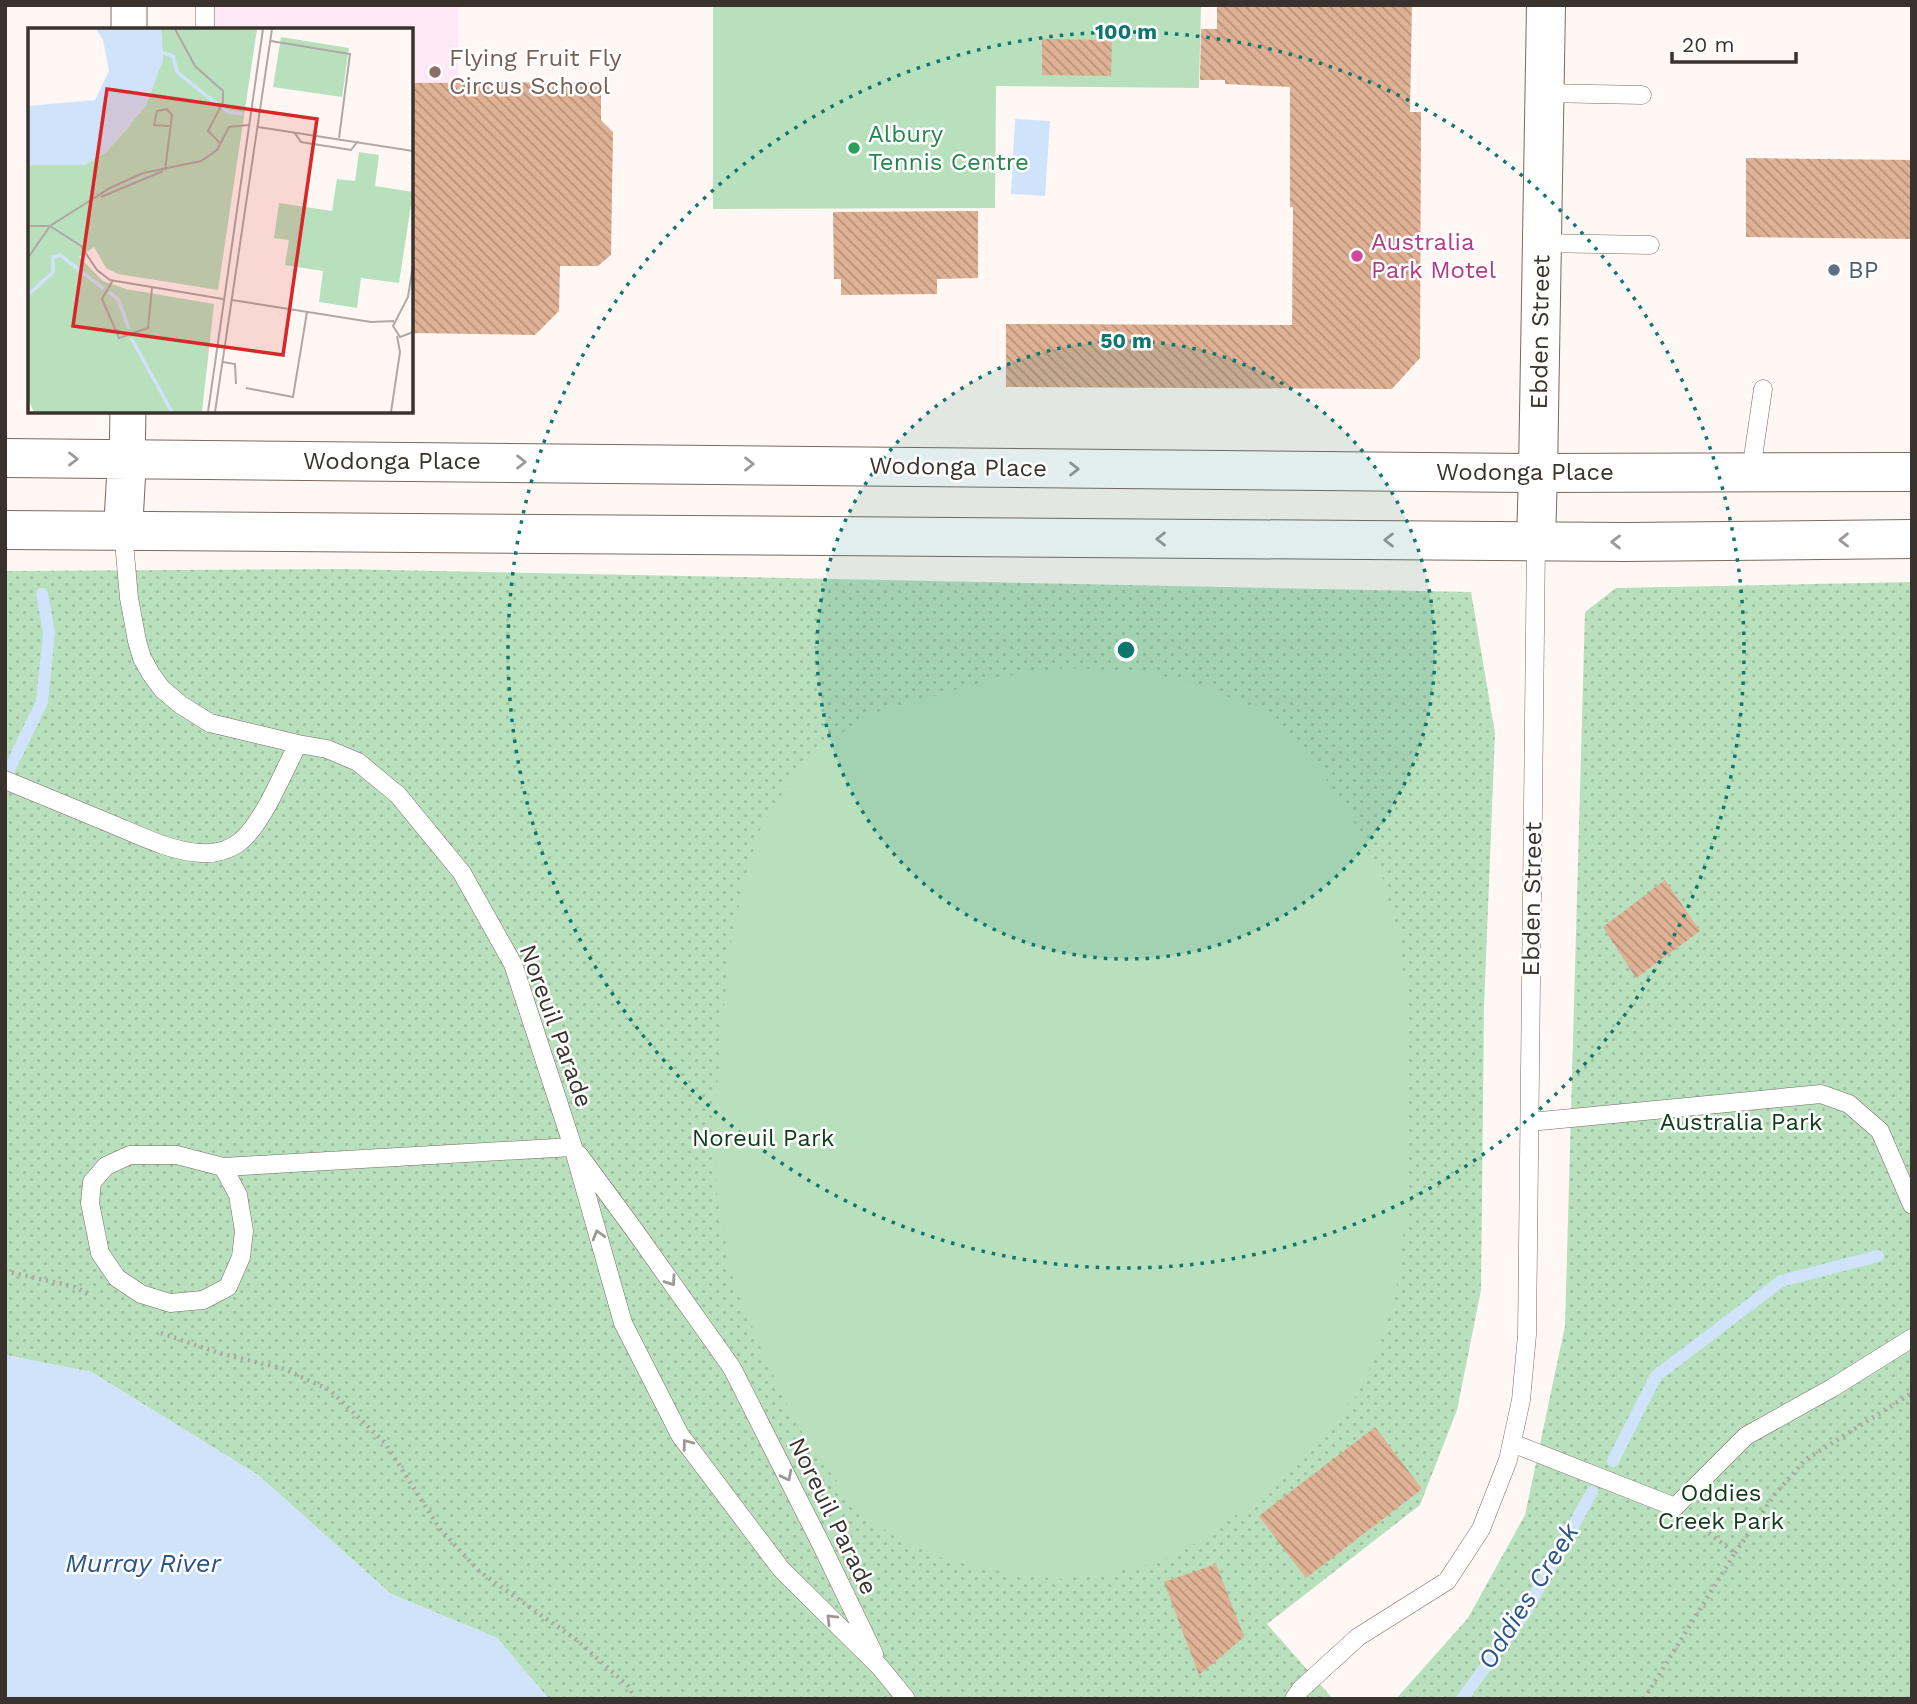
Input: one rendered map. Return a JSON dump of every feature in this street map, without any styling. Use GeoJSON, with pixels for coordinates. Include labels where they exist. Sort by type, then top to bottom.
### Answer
{"type":"FeatureCollection","features":[{"type":"Feature","properties":{"kind":"main road","name":"Ebden Street"},"geometry":{"type":"LineString","coordinates":[[1536,542],[1546,5]]}},
{"type":"Feature","properties":{"kind":"main road","name":"Wodonga Place"},"geometry":{"type":"LineString","coordinates":[[5,458],[1538,473],[1912,472]]}},
{"type":"Feature","properties":{"kind":"main road"},"geometry":{"type":"LineString","coordinates":[[123,531],[127,459]]}},
{"type":"Feature","properties":{"kind":"main road"},"geometry":{"type":"LineString","coordinates":[[5,530],[1536,542],[1912,539]]}},
{"type":"Feature","properties":{"kind":"street"},"geometry":{"type":"LineString","coordinates":[[129,5],[129,28]]}},
{"type":"Feature","properties":{"kind":"street"},"geometry":{"type":"LineString","coordinates":[[127,459],[128,413]]}},
{"type":"Feature","properties":{"kind":"lane"},"geometry":{"type":"LineString","coordinates":[[205,5],[205,28]]}},
{"type":"Feature","properties":{"kind":"lane"},"geometry":{"type":"LineString","coordinates":[[1544,93],[1642,95]]}},
{"type":"Feature","properties":{"kind":"lane"},"geometry":{"type":"LineString","coordinates":[[1541,243],[1650,245]]}},
{"type":"Feature","properties":{"kind":"lane"},"geometry":{"type":"LineString","coordinates":[[1751,471],[1763,389]]}},
{"type":"Feature","properties":{"kind":"lane","name":"Noreuil Parade"},"geometry":{"type":"LineString","coordinates":[[123,531],[129,598],[137,641],[142,657],[162,689],[210,723],[327,749],[358,762],[398,795],[462,873],[513,964],[573,1147],[623,1323],[680,1435],[781,1569],[880,1667],[906,1699]]}},
{"type":"Feature","properties":{"kind":"lane","name":"Ebden Street"},"geometry":{"type":"LineString","coordinates":[[1294,1699],[1301,1689],[1358,1637],[1447,1581],[1481,1529],[1508,1460],[1521,1400],[1527,1335],[1536,542]]}},
{"type":"Feature","properties":{"kind":"lane"},"geometry":{"type":"LineString","coordinates":[[5,780],[148,839],[186,851],[218,852],[241,840],[254,826],[298,744]]}},
{"type":"Feature","properties":{"kind":"lane"},"geometry":{"type":"LineString","coordinates":[[1530,1122],[1821,1094],[1849,1104],[1880,1131],[1912,1205]]}},
{"type":"Feature","properties":{"kind":"lane"},"geometry":{"type":"LineString","coordinates":[[223,1167],[238,1195],[244,1231],[242,1257],[228,1287],[203,1300],[170,1303],[141,1294],[117,1278],[100,1253],[90,1203],[92,1182],[106,1166],[130,1155],[177,1155],[223,1167],[573,1147]]}},
{"type":"Feature","properties":{"kind":"lane","name":"Noreuil Parade"},"geometry":{"type":"LineString","coordinates":[[573,1147],[732,1368],[880,1667]]}},
{"type":"Feature","properties":{"kind":"lane"},"geometry":{"type":"LineString","coordinates":[[1512,1443],[1675,1507],[1746,1436],[1832,1388],[1912,1338]]}},
{"type":"Feature","properties":{"kind":"path"},"geometry":{"type":"LineString","coordinates":[[5,1271],[75,1287],[96,1299]]}},
{"type":"Feature","properties":{"kind":"path"},"geometry":{"type":"LineString","coordinates":[[156,1331],[219,1353],[284,1369],[330,1390],[385,1443],[440,1529],[480,1572],[578,1640],[628,1686],[635,1699]]}},
{"type":"Feature","properties":{"kind":"path"},"geometry":{"type":"LineString","coordinates":[[1644,1699],[1775,1494],[1805,1460],[1912,1393]]}},
{"type":"Feature","properties":{"kind":"path"},"geometry":{"type":"LineString","coordinates":[[1675,1507],[1735,1553]]}},
{"type":"Feature","properties":{"kind":"shaded area","name":"Flying Fruit Fly Circus School"},"geometry":{"type":"Polygon","coordinates":[[[214,5],[458,5],[458,202],[413,202],[413,28],[214,28],[214,5]]]}},
{"type":"Feature","properties":{"kind":"green space","name":"Albury Tennis Centre"},"geometry":{"type":"Polygon","coordinates":[[[713,5],[1201,5],[1199,88],[996,86],[995,208],[713,209],[713,5]]]}},
{"type":"Feature","properties":{"kind":"green space","name":"Noreuil Park"},"geometry":{"type":"Polygon","coordinates":[[[342,569],[1471,592],[1495,733],[1484,1007],[1481,1290],[1457,1410],[1420,1505],[1267,1624],[1333,1699],[549,1699],[497,1638],[391,1594],[258,1475],[91,1372],[5,1355],[5,571],[342,569]]]}},
{"type":"Feature","properties":{"kind":"green space","name":"Australia Park"},"geometry":{"type":"Polygon","coordinates":[[[1912,582],[1912,1699],[1396,1699],[1468,1618],[1525,1515],[1565,1326],[1585,612],[1616,588],[1912,582]]]}},
{"type":"Feature","properties":{"kind":"green space"},"geometry":{"type":"Polygon","coordinates":[[[1065,668],[1140,671],[1202,685],[1265,713],[1313,760],[1349,813],[1382,876],[1399,939],[1407,999],[1407,1203],[1399,1277],[1379,1348],[1356,1396],[1262,1497],[1196,1543],[1157,1563],[1105,1574],[1059,1579],[1008,1573],[947,1560],[899,1540],[860,1512],[833,1476],[795,1422],[761,1349],[731,1273],[717,1193],[715,1113],[732,933],[757,835],[784,790],[815,755],[846,730],[880,711],[1005,676],[1065,668]]]}},
{"type":"Feature","properties":{"kind":"water"},"geometry":{"type":"Polygon","coordinates":[[[1015,119],[1050,121],[1045,196],[1011,194],[1015,119]]]}},
{"type":"Feature","properties":{"kind":"water","name":"Murray River"},"geometry":{"type":"Polygon","coordinates":[[[5,1355],[91,1372],[258,1475],[391,1594],[497,1638],[549,1699],[5,1699],[5,1355]]]}},
{"type":"Feature","properties":{"kind":"building","name":"Australia Park Motel"},"geometry":{"type":"Polygon","coordinates":[[[1217,5],[1412,5],[1410,112],[1421,112],[1420,358],[1392,389],[1006,387],[1006,324],[1292,325],[1290,87],[1200,80],[1201,29],[1217,29],[1217,5]]]}},
{"type":"Feature","properties":{"kind":"building"},"geometry":{"type":"Polygon","coordinates":[[[1042,39],[1112,40],[1111,76],[1042,75],[1042,39]]]}},
{"type":"Feature","properties":{"kind":"building"},"geometry":{"type":"Polygon","coordinates":[[[601,82],[601,120],[613,132],[611,255],[598,266],[560,266],[559,311],[535,335],[413,333],[413,83],[601,82]]]}},
{"type":"Feature","properties":{"kind":"building"},"geometry":{"type":"Polygon","coordinates":[[[1746,158],[1912,160],[1912,239],[1746,237],[1746,158]]]}},
{"type":"Feature","properties":{"kind":"building"},"geometry":{"type":"Polygon","coordinates":[[[978,211],[978,278],[937,279],[937,294],[841,295],[841,279],[834,279],[833,212],[978,211]]]}},
{"type":"Feature","properties":{"kind":"building"},"geometry":{"type":"Polygon","coordinates":[[[1665,880],[1700,931],[1636,978],[1603,927],[1665,880]]]}},
{"type":"Feature","properties":{"kind":"building"},"geometry":{"type":"Polygon","coordinates":[[[1375,1427],[1422,1489],[1306,1578],[1259,1516],[1375,1427]]]}},
{"type":"Feature","properties":{"kind":"building"},"geometry":{"type":"Polygon","coordinates":[[[1216,1564],[1244,1637],[1199,1675],[1164,1582],[1216,1564]]]}},
{"type":"Feature","properties":{"kind":"waterway"},"geometry":{"type":"LineString","coordinates":[[5,778],[42,702],[49,632],[42,594]]}},
{"type":"Feature","properties":{"kind":"waterway","name":"Oddies Creek"},"geometry":{"type":"LineString","coordinates":[[1613,1461],[1656,1376],[1781,1281],[1878,1256]]}},
{"type":"Feature","properties":{"kind":"waterway","name":"Oddies Creek"},"geometry":{"type":"LineString","coordinates":[[1462,1699],[1526,1611],[1592,1492]]}},
{"type":"Feature","properties":{"kind":"place","name":"Flying Fruit Fly Circus School"},"geometry":{"type":"Point","coordinates":[435,72]}},
{"type":"Feature","properties":{"kind":"place","name":"Albury Tennis Centre"},"geometry":{"type":"Point","coordinates":[854,148]}},
{"type":"Feature","properties":{"kind":"place","name":"Australia Park Motel"},"geometry":{"type":"Point","coordinates":[1357,256]}},
{"type":"Feature","properties":{"kind":"place","name":"BP"},"geometry":{"type":"Point","coordinates":[1834,270]}},
{"type":"Feature","properties":{"kind":"park label","name":"Oddies Creek Park"},"geometry":{"type":"Point","coordinates":[1721,1507]}}]}
